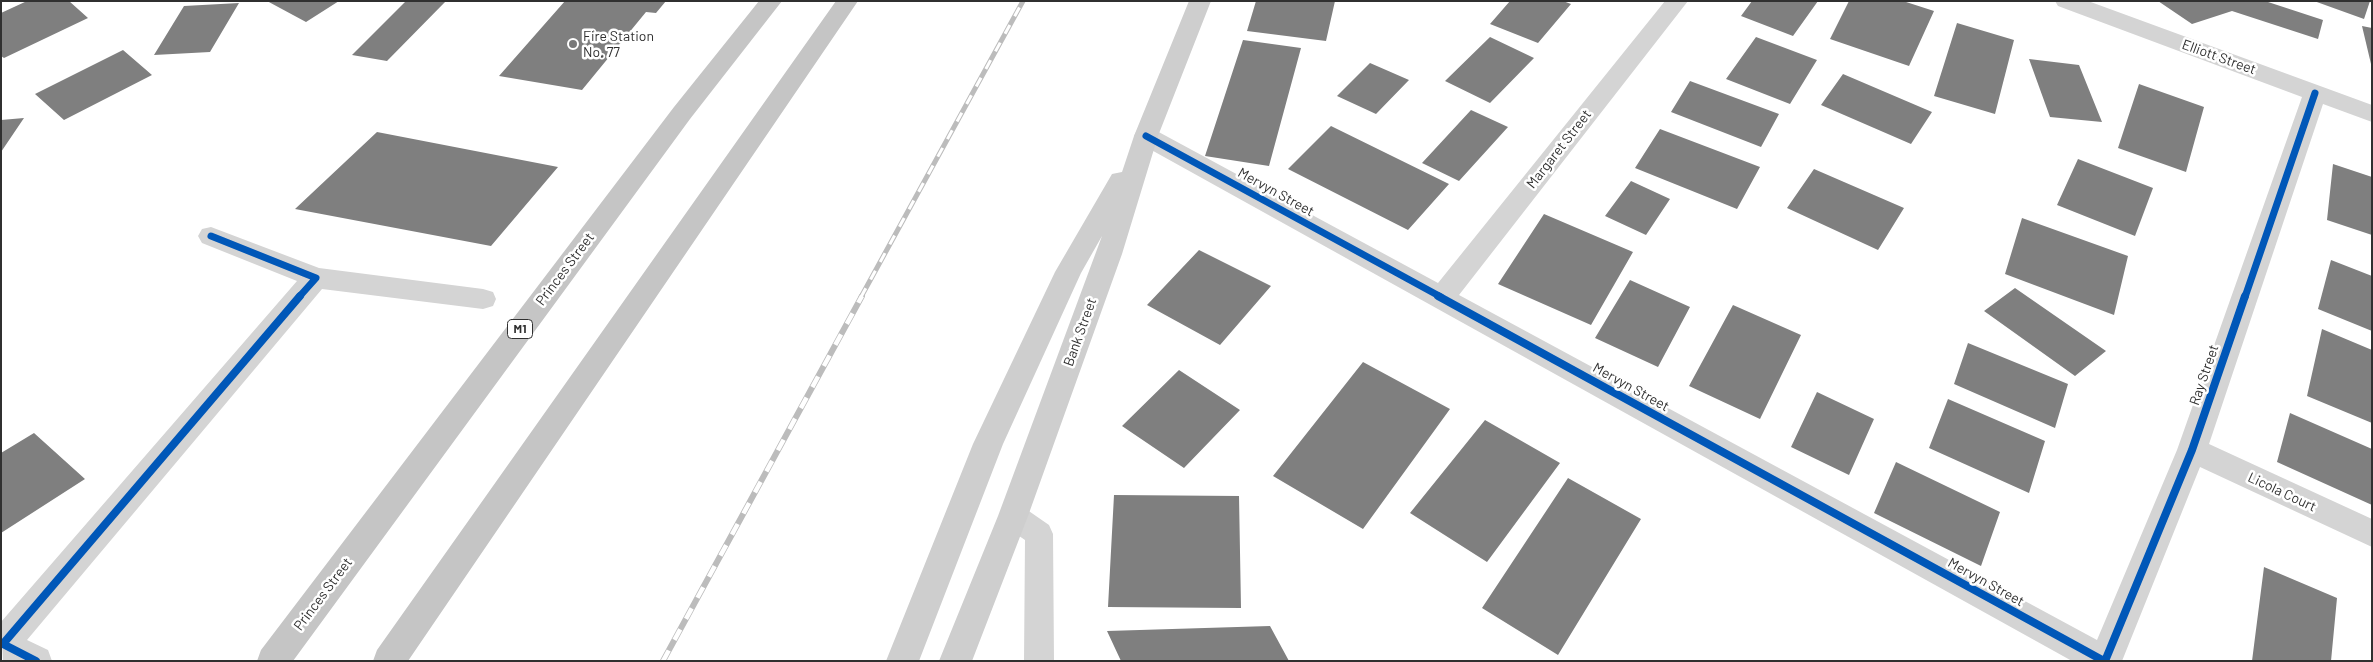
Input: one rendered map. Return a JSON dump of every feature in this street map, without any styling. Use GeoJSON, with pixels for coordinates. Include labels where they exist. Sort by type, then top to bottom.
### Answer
{"type":"FeatureCollection","features":[{"type":"Feature","properties":{"kind":"highway","name":"Princes Street"},"geometry":{"type":"LineString","coordinates":[[273,661],[682,113],[771,1]]}},
{"type":"Feature","properties":{"kind":"highway"},"geometry":{"type":"LineString","coordinates":[[389,661],[847,1]]}},
{"type":"Feature","properties":{"kind":"main road","name":"Bank Street"},"geometry":{"type":"LineString","coordinates":[[955,661],[1013,516],[1109,254],[1146,136],[1200,1]]}},
{"type":"Feature","properties":{"kind":"main road"},"geometry":{"type":"LineString","coordinates":[[902,661],[988,444],[1068,272],[1146,136]]}},
{"type":"Feature","properties":{"kind":"street","name":"Margaret Street"},"geometry":{"type":"LineString","coordinates":[[1442,297],[1677,1]]}},
{"type":"Feature","properties":{"kind":"street","name":"Elliott Street"},"geometry":{"type":"LineString","coordinates":[[2066,1],[2372,114]]}},
{"type":"Feature","properties":{"kind":"street","name":"Ray Street"},"geometry":{"type":"LineString","coordinates":[[2105,661],[2192,450],[2315,92]]}},
{"type":"Feature","properties":{"kind":"street","name":"Mervyn Street"},"geometry":{"type":"LineString","coordinates":[[1146,136],[2105,661]]}},
{"type":"Feature","properties":{"kind":"street"},"geometry":{"type":"LineString","coordinates":[[211,236],[316,278],[483,299]]}},
{"type":"Feature","properties":{"kind":"street"},"geometry":{"type":"LineString","coordinates":[[36,661],[2,645],[316,278]]}},
{"type":"Feature","properties":{"kind":"street","name":"Licola Court"},"geometry":{"type":"LineString","coordinates":[[2192,450],[2372,534]]}},
{"type":"Feature","properties":{"kind":"lane"},"geometry":{"type":"LineString","coordinates":[[1013,516],[1039,534],[1039,661]]}},
{"type":"Feature","properties":{"kind":"building"},"geometry":{"type":"Polygon","coordinates":[[[27,1],[69,1],[88,18],[4,58],[1,56],[1,13],[27,1]]]}},
{"type":"Feature","properties":{"kind":"building"},"geometry":{"type":"Polygon","coordinates":[[[267,1],[339,1],[306,22],[267,1]]]}},
{"type":"Feature","properties":{"kind":"building"},"geometry":{"type":"Polygon","coordinates":[[[406,1],[446,1],[387,61],[352,55],[406,1]]]}},
{"type":"Feature","properties":{"kind":"building","name":"Fire Station No. 77"},"geometry":{"type":"Polygon","coordinates":[[[565,1],[666,1],[656,13],[646,12],[582,90],[499,76],[565,1]]]}},
{"type":"Feature","properties":{"kind":"building"},"geometry":{"type":"Polygon","coordinates":[[[1256,1],[1335,1],[1326,41],[1247,31],[1256,1]]]}},
{"type":"Feature","properties":{"kind":"building"},"geometry":{"type":"Polygon","coordinates":[[[1510,1],[1563,1],[1571,4],[1538,43],[1490,24],[1510,1]]]}},
{"type":"Feature","properties":{"kind":"building"},"geometry":{"type":"Polygon","coordinates":[[[1752,1],[1818,1],[1793,36],[1741,16],[1752,1]]]}},
{"type":"Feature","properties":{"kind":"building"},"geometry":{"type":"Polygon","coordinates":[[[1849,1],[1903,1],[1934,11],[1909,66],[1830,39],[1849,1]]]}},
{"type":"Feature","properties":{"kind":"building"},"geometry":{"type":"Polygon","coordinates":[[[2158,1],[2265,1],[2323,20],[2318,39],[2232,11],[2192,24],[2158,1]]]}},
{"type":"Feature","properties":{"kind":"building"},"geometry":{"type":"Polygon","coordinates":[[[2314,1],[2370,1],[2364,19],[2314,1]]]}},
{"type":"Feature","properties":{"kind":"building"},"geometry":{"type":"Polygon","coordinates":[[[239,3],[210,52],[154,55],[184,6],[239,3]]]}},
{"type":"Feature","properties":{"kind":"building"},"geometry":{"type":"Polygon","coordinates":[[[1957,23],[2014,40],[1995,114],[1934,96],[1957,23]]]}},
{"type":"Feature","properties":{"kind":"building"},"geometry":{"type":"Polygon","coordinates":[[[2362,26],[2372,28],[2372,64],[2371,64],[2362,26]]]}},
{"type":"Feature","properties":{"kind":"building"},"geometry":{"type":"Polygon","coordinates":[[[1490,37],[1534,58],[1490,103],[1445,81],[1490,37]]]}},
{"type":"Feature","properties":{"kind":"building"},"geometry":{"type":"Polygon","coordinates":[[[1756,37],[1817,60],[1790,104],[1726,79],[1756,37]]]}},
{"type":"Feature","properties":{"kind":"building"},"geometry":{"type":"Polygon","coordinates":[[[1243,40],[1301,48],[1269,166],[1205,156],[1243,40]]]}},
{"type":"Feature","properties":{"kind":"building"},"geometry":{"type":"Polygon","coordinates":[[[123,50],[152,75],[64,120],[35,94],[123,50]]]}},
{"type":"Feature","properties":{"kind":"building"},"geometry":{"type":"Polygon","coordinates":[[[2029,59],[2079,65],[2102,122],[2050,117],[2029,59]]]}},
{"type":"Feature","properties":{"kind":"building"},"geometry":{"type":"Polygon","coordinates":[[[1370,63],[1409,80],[1376,114],[1337,96],[1370,63]]]}},
{"type":"Feature","properties":{"kind":"building"},"geometry":{"type":"Polygon","coordinates":[[[1843,74],[1932,112],[1911,144],[1821,105],[1843,74]]]}},
{"type":"Feature","properties":{"kind":"building"},"geometry":{"type":"Polygon","coordinates":[[[1690,81],[1779,114],[1761,147],[1671,112],[1690,81]]]}},
{"type":"Feature","properties":{"kind":"building"},"geometry":{"type":"Polygon","coordinates":[[[2139,84],[2204,107],[2186,172],[2118,148],[2139,84]]]}},
{"type":"Feature","properties":{"kind":"building"},"geometry":{"type":"Polygon","coordinates":[[[1471,110],[1508,127],[1459,181],[1422,163],[1471,110]]]}},
{"type":"Feature","properties":{"kind":"building"},"geometry":{"type":"Polygon","coordinates":[[[24,118],[1,152],[1,120],[24,118]]]}},
{"type":"Feature","properties":{"kind":"building"},"geometry":{"type":"Polygon","coordinates":[[[1331,126],[1449,184],[1408,230],[1288,169],[1331,126]]]}},
{"type":"Feature","properties":{"kind":"building"},"geometry":{"type":"Polygon","coordinates":[[[1660,129],[1760,167],[1737,209],[1635,168],[1660,129]]]}},
{"type":"Feature","properties":{"kind":"building"},"geometry":{"type":"Polygon","coordinates":[[[377,132],[558,167],[491,246],[295,209],[377,132]]]}},
{"type":"Feature","properties":{"kind":"building"},"geometry":{"type":"Polygon","coordinates":[[[2078,159],[2153,188],[2135,236],[2057,205],[2078,159]]]}},
{"type":"Feature","properties":{"kind":"building"},"geometry":{"type":"Polygon","coordinates":[[[2333,164],[2372,177],[2372,235],[2327,220],[2333,164]]]}},
{"type":"Feature","properties":{"kind":"building"},"geometry":{"type":"Polygon","coordinates":[[[1814,169],[1904,208],[1878,250],[1787,208],[1814,169]]]}},
{"type":"Feature","properties":{"kind":"building"},"geometry":{"type":"Polygon","coordinates":[[[1631,181],[1670,199],[1646,235],[1605,216],[1631,181]]]}},
{"type":"Feature","properties":{"kind":"building"},"geometry":{"type":"Polygon","coordinates":[[[1544,214],[1633,252],[1591,325],[1498,284],[1544,214]]]}},
{"type":"Feature","properties":{"kind":"building"},"geometry":{"type":"Polygon","coordinates":[[[2022,218],[2128,256],[2114,315],[2005,274],[2022,218]]]}},
{"type":"Feature","properties":{"kind":"building"},"geometry":{"type":"Polygon","coordinates":[[[1199,250],[1271,286],[1220,345],[1147,305],[1199,250]]]}},
{"type":"Feature","properties":{"kind":"building"},"geometry":{"type":"Polygon","coordinates":[[[2331,260],[2372,276],[2372,331],[2318,309],[2331,260]]]}},
{"type":"Feature","properties":{"kind":"building"},"geometry":{"type":"Polygon","coordinates":[[[1630,280],[1690,307],[1658,367],[1595,338],[1630,280]]]}},
{"type":"Feature","properties":{"kind":"building"},"geometry":{"type":"Polygon","coordinates":[[[2015,288],[2106,351],[2075,376],[1984,311],[2015,288]]]}},
{"type":"Feature","properties":{"kind":"building"},"geometry":{"type":"Polygon","coordinates":[[[1733,305],[1801,335],[1760,419],[1689,386],[1733,305]]]}},
{"type":"Feature","properties":{"kind":"building"},"geometry":{"type":"Polygon","coordinates":[[[2322,329],[2372,350],[2372,423],[2307,396],[2322,329]]]}},
{"type":"Feature","properties":{"kind":"building"},"geometry":{"type":"Polygon","coordinates":[[[1968,343],[2068,384],[2055,428],[1954,384],[1968,343]]]}},
{"type":"Feature","properties":{"kind":"building"},"geometry":{"type":"Polygon","coordinates":[[[1363,362],[1450,409],[1363,529],[1273,476],[1363,362]]]}},
{"type":"Feature","properties":{"kind":"building"},"geometry":{"type":"Polygon","coordinates":[[[1179,370],[1240,410],[1184,468],[1122,426],[1179,370]]]}},
{"type":"Feature","properties":{"kind":"building"},"geometry":{"type":"Polygon","coordinates":[[[1817,392],[1874,419],[1849,475],[1791,447],[1817,392]]]}},
{"type":"Feature","properties":{"kind":"building"},"geometry":{"type":"Polygon","coordinates":[[[1948,399],[2045,441],[2029,493],[1929,448],[1948,399]]]}},
{"type":"Feature","properties":{"kind":"building"},"geometry":{"type":"Polygon","coordinates":[[[2290,413],[2372,449],[2372,505],[2277,462],[2290,413]]]}},
{"type":"Feature","properties":{"kind":"building"},"geometry":{"type":"Polygon","coordinates":[[[1485,420],[1560,463],[1487,562],[1410,513],[1485,420]]]}},
{"type":"Feature","properties":{"kind":"building"},"geometry":{"type":"Polygon","coordinates":[[[34,433],[85,479],[1,533],[1,453],[34,433]]]}},
{"type":"Feature","properties":{"kind":"building"},"geometry":{"type":"Polygon","coordinates":[[[1896,462],[2000,512],[1981,566],[1874,513],[1896,462]]]}},
{"type":"Feature","properties":{"kind":"building"},"geometry":{"type":"Polygon","coordinates":[[[1568,478],[1641,519],[1558,655],[1482,608],[1568,478]]]}},
{"type":"Feature","properties":{"kind":"building"},"geometry":{"type":"Polygon","coordinates":[[[1114,495],[1239,496],[1241,608],[1108,607],[1114,495]]]}},
{"type":"Feature","properties":{"kind":"building"},"geometry":{"type":"Polygon","coordinates":[[[2264,567],[2337,598],[2331,661],[2252,661],[2264,567]]]}},
{"type":"Feature","properties":{"kind":"building"},"geometry":{"type":"Polygon","coordinates":[[[1270,626],[1289,661],[1121,661],[1107,631],[1270,626]]]}},
{"type":"Feature","properties":{"kind":"railway"},"geometry":{"type":"LineString","coordinates":[[861,297],[1023,1]]}},
{"type":"Feature","properties":{"kind":"railway"},"geometry":{"type":"LineString","coordinates":[[663,661],[862,296]]}},
{"type":"Feature","properties":{"kind":"cycle path"},"geometry":{"type":"LineString","coordinates":[[2105,661],[2192,450],[2315,93]]}},
{"type":"Feature","properties":{"kind":"cycle path"},"geometry":{"type":"LineString","coordinates":[[1146,136],[2104,661]]}},
{"type":"Feature","properties":{"kind":"cycle path"},"geometry":{"type":"LineString","coordinates":[[36,661],[3,644],[316,278],[211,236]]}},
{"type":"Feature","properties":{"kind":"place","name":"Fire Station No. 77"},"geometry":{"type":"Point","coordinates":[573,44]}}]}
